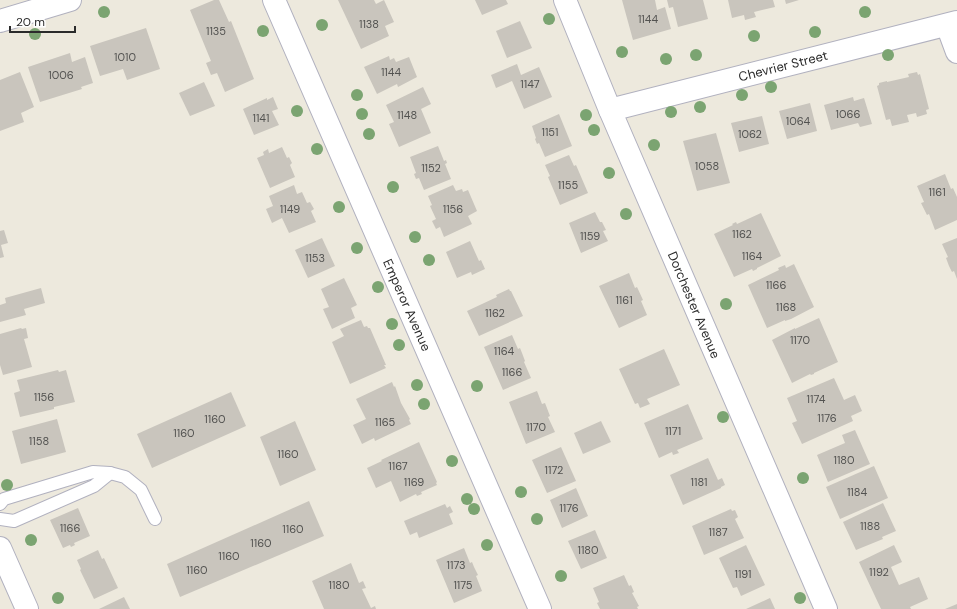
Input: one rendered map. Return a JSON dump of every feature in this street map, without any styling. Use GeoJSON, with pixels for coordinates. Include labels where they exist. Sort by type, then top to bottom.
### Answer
{"type":"FeatureCollection","features":[{"type":"Feature","properties":{"kind":"street"},"geometry":{"type":"LineString","coordinates":[[0,21],[70,0]]}},
{"type":"Feature","properties":{"kind":"street","name":"Emperor Avenue"},"geometry":{"type":"LineString","coordinates":[[274,0],[540,609]]}},
{"type":"Feature","properties":{"kind":"street","name":"Dorchester Avenue"},"geometry":{"type":"LineString","coordinates":[[565,0],[610,110],[826,609]]}},
{"type":"Feature","properties":{"kind":"street"},"geometry":{"type":"LineString","coordinates":[[952,23],[957,52]]}},
{"type":"Feature","properties":{"kind":"street","name":"Chevrier Street"},"geometry":{"type":"LineString","coordinates":[[610,110],[952,23]]}},
{"type":"Feature","properties":{"kind":"street"},"geometry":{"type":"LineString","coordinates":[[0,548],[6,576],[27,609]]}},
{"type":"Feature","properties":{"kind":"lane"},"geometry":{"type":"LineString","coordinates":[[0,504],[4,499],[93,472],[110,473],[125,477],[141,490],[156,519]]}},
{"type":"Feature","properties":{"kind":"lane"},"geometry":{"type":"LineString","coordinates":[[0,519],[14,521],[94,486],[110,473]]}},
{"type":"Feature","properties":{"kind":"building"},"geometry":{"type":"Polygon","coordinates":[[[214,0],[219,0],[229,22],[231,21],[254,79],[225,92],[217,73],[211,75],[206,63],[211,61],[190,10],[214,0]]]}},
{"type":"Feature","properties":{"kind":"building"},"geometry":{"type":"Polygon","coordinates":[[[338,0],[374,0],[376,4],[384,0],[394,22],[385,26],[389,36],[361,49],[338,0]]]}},
{"type":"Feature","properties":{"kind":"building"},"geometry":{"type":"Polygon","coordinates":[[[475,0],[506,0],[508,4],[482,15],[475,0]]]}},
{"type":"Feature","properties":{"kind":"building"},"geometry":{"type":"Polygon","coordinates":[[[622,0],[655,0],[657,10],[665,7],[671,29],[633,40],[622,0]]]}},
{"type":"Feature","properties":{"kind":"building"},"geometry":{"type":"Polygon","coordinates":[[[667,0],[703,0],[708,19],[678,27],[673,7],[669,8],[667,0]]]}},
{"type":"Feature","properties":{"kind":"building"},"geometry":{"type":"Polygon","coordinates":[[[728,0],[773,0],[775,7],[754,12],[756,17],[745,20],[744,15],[732,18],[728,0]]]}},
{"type":"Feature","properties":{"kind":"building"},"geometry":{"type":"Polygon","coordinates":[[[785,0],[799,0],[786,4],[785,0]]]}},
{"type":"Feature","properties":{"kind":"building"},"geometry":{"type":"Polygon","coordinates":[[[520,21],[532,48],[507,58],[496,31],[520,21]]]}},
{"type":"Feature","properties":{"kind":"building"},"geometry":{"type":"Polygon","coordinates":[[[146,28],[160,69],[127,80],[123,69],[100,76],[90,46],[146,28]]]}},
{"type":"Feature","properties":{"kind":"building"},"geometry":{"type":"Polygon","coordinates":[[[70,53],[72,62],[85,57],[93,83],[81,87],[82,89],[40,102],[28,67],[70,53]]]}},
{"type":"Feature","properties":{"kind":"building"},"geometry":{"type":"Polygon","coordinates":[[[389,56],[390,60],[394,58],[396,62],[409,57],[417,77],[398,87],[397,84],[377,94],[364,67],[389,56]]]}},
{"type":"Feature","properties":{"kind":"building"},"geometry":{"type":"Polygon","coordinates":[[[517,64],[521,75],[539,67],[552,97],[524,109],[512,81],[496,88],[491,75],[517,64]]]}},
{"type":"Feature","properties":{"kind":"building"},"geometry":{"type":"Polygon","coordinates":[[[20,72],[34,107],[21,113],[24,122],[0,131],[0,80],[20,72]]]}},
{"type":"Feature","properties":{"kind":"building"},"geometry":{"type":"Polygon","coordinates":[[[917,72],[918,75],[920,74],[929,109],[926,110],[927,114],[917,117],[916,113],[907,115],[909,122],[892,126],[890,119],[886,120],[877,86],[879,83],[909,77],[908,74],[917,72]]]}},
{"type":"Feature","properties":{"kind":"building"},"geometry":{"type":"Polygon","coordinates":[[[204,82],[215,106],[190,116],[179,93],[204,82]]]}},
{"type":"Feature","properties":{"kind":"building"},"geometry":{"type":"Polygon","coordinates":[[[423,87],[431,104],[421,109],[431,133],[399,147],[389,124],[394,122],[386,105],[423,87]]]}},
{"type":"Feature","properties":{"kind":"building"},"geometry":{"type":"Polygon","coordinates":[[[273,97],[278,109],[272,111],[279,125],[254,135],[243,109],[267,98],[267,100],[273,97]]]}},
{"type":"Feature","properties":{"kind":"building"},"geometry":{"type":"Polygon","coordinates":[[[853,97],[854,101],[864,98],[872,124],[860,127],[858,123],[831,130],[824,105],[853,97]]]}},
{"type":"Feature","properties":{"kind":"building"},"geometry":{"type":"Polygon","coordinates":[[[810,103],[817,131],[787,139],[779,111],[810,103]]]}},
{"type":"Feature","properties":{"kind":"building"},"geometry":{"type":"Polygon","coordinates":[[[559,114],[572,146],[545,157],[539,143],[537,144],[532,126],[559,114]]]}},
{"type":"Feature","properties":{"kind":"building"},"geometry":{"type":"Polygon","coordinates":[[[762,116],[769,144],[739,152],[731,123],[762,116]]]}},
{"type":"Feature","properties":{"kind":"building"},"geometry":{"type":"Polygon","coordinates":[[[716,133],[730,183],[697,191],[683,141],[716,133]]]}},
{"type":"Feature","properties":{"kind":"building"},"geometry":{"type":"Polygon","coordinates":[[[438,146],[444,161],[446,160],[447,163],[445,164],[451,179],[424,190],[419,178],[416,179],[414,174],[416,173],[410,157],[438,146]]]}},
{"type":"Feature","properties":{"kind":"building"},"geometry":{"type":"Polygon","coordinates":[[[282,147],[287,158],[289,157],[292,163],[290,165],[295,177],[270,188],[257,158],[264,155],[263,152],[268,149],[269,153],[282,147]]]}},
{"type":"Feature","properties":{"kind":"building"},"geometry":{"type":"Polygon","coordinates":[[[569,155],[574,166],[576,165],[588,193],[560,205],[548,177],[550,176],[545,165],[569,155]]]}},
{"type":"Feature","properties":{"kind":"building"},"geometry":{"type":"Polygon","coordinates":[[[945,174],[951,189],[953,188],[957,197],[957,220],[935,230],[929,214],[927,215],[921,203],[924,202],[917,186],[945,174]]]}},
{"type":"Feature","properties":{"kind":"building"},"geometry":{"type":"Polygon","coordinates":[[[294,185],[297,194],[302,192],[307,203],[310,202],[314,209],[311,211],[316,222],[289,233],[282,218],[272,223],[266,209],[273,206],[269,196],[294,185]]]}},
{"type":"Feature","properties":{"kind":"building"},"geometry":{"type":"Polygon","coordinates":[[[453,185],[456,191],[462,189],[463,192],[468,190],[477,211],[468,216],[472,224],[444,237],[440,227],[436,229],[432,221],[436,219],[430,206],[432,205],[428,196],[453,185]]]}},
{"type":"Feature","properties":{"kind":"building"},"geometry":{"type":"Polygon","coordinates":[[[595,212],[606,230],[603,231],[608,241],[581,253],[569,223],[595,212]]]}},
{"type":"Feature","properties":{"kind":"building"},"geometry":{"type":"Polygon","coordinates":[[[761,213],[781,256],[753,271],[752,269],[734,277],[714,234],[736,222],[737,224],[761,213]]]}},
{"type":"Feature","properties":{"kind":"building"},"geometry":{"type":"Polygon","coordinates":[[[4,230],[8,243],[1,245],[4,257],[0,258],[0,231],[4,230]]]}},
{"type":"Feature","properties":{"kind":"building"},"geometry":{"type":"Polygon","coordinates":[[[322,238],[335,266],[308,278],[295,250],[322,238]]]}},
{"type":"Feature","properties":{"kind":"building"},"geometry":{"type":"Polygon","coordinates":[[[957,238],[957,279],[954,271],[952,272],[949,266],[946,258],[948,257],[942,244],[957,238]]]}},
{"type":"Feature","properties":{"kind":"building"},"geometry":{"type":"Polygon","coordinates":[[[470,241],[479,261],[481,260],[485,269],[472,275],[471,272],[457,278],[446,252],[470,241]]]}},
{"type":"Feature","properties":{"kind":"building"},"geometry":{"type":"Polygon","coordinates":[[[794,264],[814,307],[791,319],[767,328],[748,285],[779,270],[778,268],[785,265],[786,268],[794,264]]]}},
{"type":"Feature","properties":{"kind":"building"},"geometry":{"type":"Polygon","coordinates":[[[629,273],[635,288],[637,287],[643,300],[641,301],[647,315],[619,328],[599,286],[629,273]]]}},
{"type":"Feature","properties":{"kind":"building"},"geometry":{"type":"Polygon","coordinates":[[[344,278],[357,305],[351,308],[355,318],[332,329],[323,309],[329,307],[321,289],[344,278]]]}},
{"type":"Feature","properties":{"kind":"building"},"geometry":{"type":"Polygon","coordinates":[[[41,288],[45,303],[24,309],[26,315],[0,322],[0,305],[6,303],[5,298],[41,288]]]}},
{"type":"Feature","properties":{"kind":"building"},"geometry":{"type":"Polygon","coordinates":[[[509,289],[523,316],[479,336],[467,311],[497,297],[496,295],[509,289]]]}},
{"type":"Feature","properties":{"kind":"building"},"geometry":{"type":"Polygon","coordinates":[[[819,318],[838,362],[792,383],[772,340],[819,318]]]}},
{"type":"Feature","properties":{"kind":"building"},"geometry":{"type":"Polygon","coordinates":[[[361,320],[364,327],[367,326],[370,328],[386,368],[350,384],[332,342],[344,336],[340,329],[361,320]]]}},
{"type":"Feature","properties":{"kind":"building"},"geometry":{"type":"Polygon","coordinates":[[[26,328],[28,338],[24,339],[32,367],[3,375],[0,365],[0,334],[26,328]]]}},
{"type":"Feature","properties":{"kind":"building"},"geometry":{"type":"Polygon","coordinates":[[[512,335],[518,349],[520,348],[531,378],[503,390],[484,347],[512,335]]]}},
{"type":"Feature","properties":{"kind":"building"},"geometry":{"type":"Polygon","coordinates":[[[664,349],[680,385],[647,399],[650,404],[640,408],[638,403],[635,404],[619,369],[664,349]]]}},
{"type":"Feature","properties":{"kind":"building"},"geometry":{"type":"Polygon","coordinates":[[[58,370],[59,372],[66,370],[75,402],[54,407],[54,409],[20,417],[14,393],[20,391],[17,380],[58,370]]]}},
{"type":"Feature","properties":{"kind":"building"},"geometry":{"type":"Polygon","coordinates":[[[834,378],[844,400],[855,395],[862,411],[851,416],[853,421],[802,444],[792,423],[797,421],[787,398],[834,378]]]}},
{"type":"Feature","properties":{"kind":"building"},"geometry":{"type":"Polygon","coordinates":[[[392,382],[411,424],[375,441],[374,438],[362,444],[353,425],[366,419],[356,399],[392,382]]]}},
{"type":"Feature","properties":{"kind":"building"},"geometry":{"type":"Polygon","coordinates":[[[537,391],[542,404],[545,403],[550,416],[548,417],[555,432],[526,444],[509,402],[537,391]]]}},
{"type":"Feature","properties":{"kind":"building"},"geometry":{"type":"Polygon","coordinates":[[[231,392],[246,426],[152,468],[137,434],[231,392]]]}},
{"type":"Feature","properties":{"kind":"building"},"geometry":{"type":"Polygon","coordinates":[[[688,404],[703,439],[677,450],[679,453],[673,455],[672,452],[659,458],[644,423],[688,404]]]}},
{"type":"Feature","properties":{"kind":"building"},"geometry":{"type":"Polygon","coordinates":[[[57,419],[66,452],[21,464],[12,431],[57,419]]]}},
{"type":"Feature","properties":{"kind":"building"},"geometry":{"type":"Polygon","coordinates":[[[295,421],[316,470],[280,486],[260,437],[295,421]]]}},
{"type":"Feature","properties":{"kind":"building"},"geometry":{"type":"Polygon","coordinates":[[[601,421],[611,442],[583,454],[574,433],[601,421]]]}},
{"type":"Feature","properties":{"kind":"building"},"geometry":{"type":"Polygon","coordinates":[[[855,430],[870,464],[828,482],[817,455],[845,443],[842,435],[855,430]]]}},
{"type":"Feature","properties":{"kind":"building"},"geometry":{"type":"Polygon","coordinates":[[[419,442],[437,485],[421,492],[422,494],[417,496],[416,494],[400,502],[391,481],[376,488],[367,468],[419,442]]]}},
{"type":"Feature","properties":{"kind":"building"},"geometry":{"type":"Polygon","coordinates":[[[561,447],[576,481],[547,493],[532,460],[561,447]]]}},
{"type":"Feature","properties":{"kind":"building"},"geometry":{"type":"Polygon","coordinates":[[[708,458],[718,480],[722,478],[725,485],[683,505],[670,475],[708,458]]]}},
{"type":"Feature","properties":{"kind":"building"},"geometry":{"type":"Polygon","coordinates":[[[874,466],[888,498],[840,519],[826,487],[874,466]]]}},
{"type":"Feature","properties":{"kind":"building"},"geometry":{"type":"Polygon","coordinates":[[[576,488],[588,516],[562,528],[550,500],[576,488]]]}},
{"type":"Feature","properties":{"kind":"building"},"geometry":{"type":"Polygon","coordinates":[[[309,501],[324,536],[180,597],[167,564],[309,501]]]}},
{"type":"Feature","properties":{"kind":"building"},"geometry":{"type":"Polygon","coordinates":[[[883,503],[896,531],[882,537],[883,539],[856,550],[843,522],[883,503]]]}},
{"type":"Feature","properties":{"kind":"building"},"geometry":{"type":"Polygon","coordinates":[[[445,504],[447,508],[450,506],[453,512],[449,514],[453,524],[419,538],[417,532],[410,535],[404,521],[445,504]]]}},
{"type":"Feature","properties":{"kind":"building"},"geometry":{"type":"Polygon","coordinates":[[[78,508],[90,536],[74,543],[75,545],[71,547],[70,545],[63,548],[50,520],[78,508]]]}},
{"type":"Feature","properties":{"kind":"building"},"geometry":{"type":"Polygon","coordinates":[[[731,509],[732,511],[735,510],[738,517],[735,519],[744,538],[704,555],[692,526],[731,509]]]}},
{"type":"Feature","properties":{"kind":"building"},"geometry":{"type":"Polygon","coordinates":[[[595,530],[607,558],[581,569],[568,541],[595,530]]]}},
{"type":"Feature","properties":{"kind":"building"},"geometry":{"type":"Polygon","coordinates":[[[746,545],[765,585],[741,596],[737,587],[733,588],[719,558],[746,545]]]}},
{"type":"Feature","properties":{"kind":"building"},"geometry":{"type":"Polygon","coordinates":[[[894,545],[902,562],[891,567],[899,585],[919,577],[928,599],[910,607],[911,609],[881,609],[859,562],[894,545]]]}},
{"type":"Feature","properties":{"kind":"building"},"geometry":{"type":"Polygon","coordinates":[[[464,548],[470,563],[472,562],[478,575],[476,576],[482,591],[454,603],[436,560],[464,548]]]}},
{"type":"Feature","properties":{"kind":"building"},"geometry":{"type":"Polygon","coordinates":[[[98,550],[102,559],[104,558],[118,588],[94,599],[80,570],[81,569],[77,560],[98,550]]]}},
{"type":"Feature","properties":{"kind":"building"},"geometry":{"type":"Polygon","coordinates":[[[351,563],[359,583],[363,581],[366,588],[362,589],[371,608],[375,606],[376,609],[324,609],[312,581],[351,563]]]}},
{"type":"Feature","properties":{"kind":"building"},"geometry":{"type":"Polygon","coordinates":[[[624,575],[629,586],[631,585],[634,592],[632,593],[639,606],[637,607],[638,609],[600,609],[597,603],[599,602],[593,588],[624,575]]]}},
{"type":"Feature","properties":{"kind":"building"},"geometry":{"type":"Polygon","coordinates":[[[124,597],[130,609],[99,609],[124,597]]]}},
{"type":"Feature","properties":{"kind":"building"},"geometry":{"type":"Polygon","coordinates":[[[770,598],[775,609],[746,609],[770,598]]]}},
{"type":"Feature","properties":{"kind":"building"},"geometry":{"type":"Polygon","coordinates":[[[957,604],[957,609],[945,609],[957,604]]]}}]}
